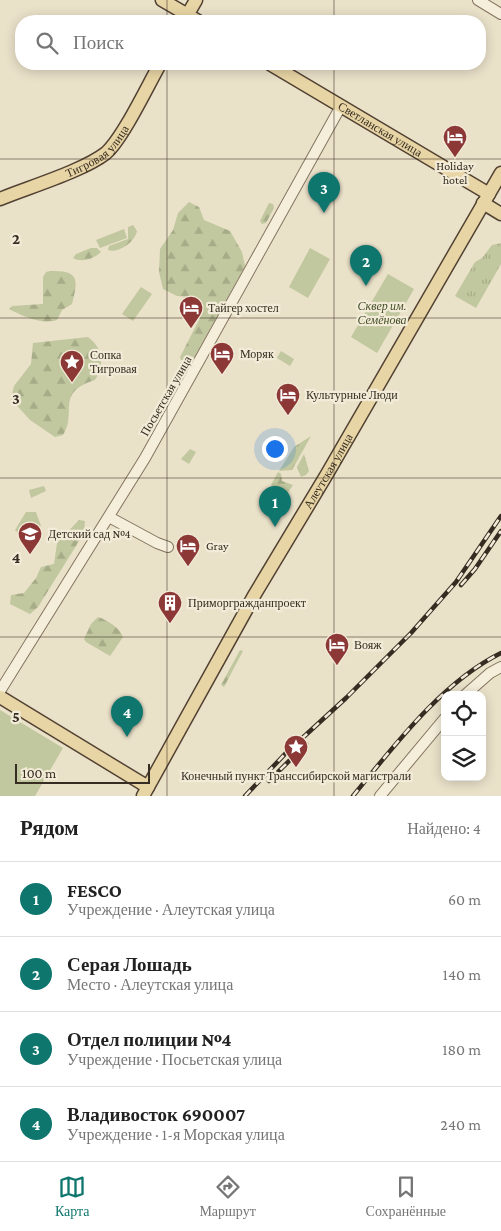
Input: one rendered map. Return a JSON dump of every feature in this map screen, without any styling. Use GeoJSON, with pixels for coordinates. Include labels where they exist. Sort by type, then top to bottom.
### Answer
{"type":"FeatureCollection","features":[{"type":"Feature","properties":{"kind":"main road"},"geometry":{"type":"LineString","coordinates":[[162,0],[184,15]]}},
{"type":"Feature","properties":{"kind":"main road"},"geometry":{"type":"LineString","coordinates":[[191,15],[196,0]]}},
{"type":"Feature","properties":{"kind":"main road","name":"Тигровая улица"},"geometry":{"type":"LineString","coordinates":[[0,199],[86,164],[105,154],[123,129],[157,70]]}},
{"type":"Feature","properties":{"kind":"main road","name":"Светланская улица"},"geometry":{"type":"LineString","coordinates":[[280,70],[341,106],[486,198],[501,214]]}},
{"type":"Feature","properties":{"kind":"main road","name":"Алеутская улица"},"geometry":{"type":"LineString","coordinates":[[146,792],[253,596],[327,474],[501,173]]}},
{"type":"Feature","properties":{"kind":"main road"},"geometry":{"type":"LineString","coordinates":[[0,697],[146,792]]}},
{"type":"Feature","properties":{"kind":"street"},"geometry":{"type":"LineString","coordinates":[[478,0],[501,14]]}},
{"type":"Feature","properties":{"kind":"street","name":"Посьетская улица"},"geometry":{"type":"LineString","coordinates":[[0,691],[109,517],[212,340],[341,106]]}},
{"type":"Feature","properties":{"kind":"street"},"geometry":{"type":"LineString","coordinates":[[109,517],[168,547]]}},
{"type":"Feature","properties":{"kind":"street"},"geometry":{"type":"LineString","coordinates":[[470,691],[490,673],[501,667]]}},
{"type":"Feature","properties":{"kind":"street"},"geometry":{"type":"LineString","coordinates":[[380,796],[441,723]]}},
{"type":"Feature","properties":{"kind":"green space"},"geometry":{"type":"Polygon","coordinates":[[[189,202],[199,207],[204,220],[230,231],[242,252],[245,266],[191,363],[181,360],[180,357],[200,318],[196,300],[191,297],[177,296],[163,289],[159,272],[160,249],[173,230],[178,213],[189,202]]]}},
{"type":"Feature","properties":{"kind":"green space"},"geometry":{"type":"Polygon","coordinates":[[[269,203],[273,204],[274,208],[266,223],[262,224],[260,221],[269,203]]]}},
{"type":"Feature","properties":{"kind":"green space"},"geometry":{"type":"Polygon","coordinates":[[[133,225],[137,231],[130,243],[121,249],[108,250],[109,246],[128,239],[128,227],[133,225]]]}},
{"type":"Feature","properties":{"kind":"green space"},"geometry":{"type":"Polygon","coordinates":[[[124,229],[127,238],[100,248],[96,240],[124,229]]]}},
{"type":"Feature","properties":{"kind":"green space"},"geometry":{"type":"Polygon","coordinates":[[[501,243],[501,264],[476,308],[455,296],[475,262],[482,258],[492,245],[501,243]]]}},
{"type":"Feature","properties":{"kind":"green space"},"geometry":{"type":"Polygon","coordinates":[[[91,248],[97,248],[101,252],[87,260],[73,258],[76,254],[91,248]]]}},
{"type":"Feature","properties":{"kind":"green space"},"geometry":{"type":"Polygon","coordinates":[[[310,248],[330,259],[308,298],[289,287],[310,248]]]}},
{"type":"Feature","properties":{"kind":"green space"},"geometry":{"type":"Polygon","coordinates":[[[60,271],[72,275],[76,283],[72,304],[62,310],[57,320],[38,321],[9,309],[12,306],[43,304],[43,277],[46,272],[60,271]]]}},
{"type":"Feature","properties":{"kind":"green space","name":"Сквер им. Семёнова"},"geometry":{"type":"Polygon","coordinates":[[[388,274],[414,289],[377,353],[351,337],[388,274]]]}},
{"type":"Feature","properties":{"kind":"green space"},"geometry":{"type":"Polygon","coordinates":[[[141,287],[152,294],[133,321],[122,314],[141,287]]]}},
{"type":"Feature","properties":{"kind":"green space"},"geometry":{"type":"Polygon","coordinates":[[[88,337],[97,346],[99,351],[101,357],[100,368],[95,380],[82,385],[71,397],[67,427],[63,435],[55,437],[30,420],[11,399],[14,386],[31,364],[33,343],[88,337]]]}},
{"type":"Feature","properties":{"kind":"green space"},"geometry":{"type":"Polygon","coordinates":[[[281,351],[294,359],[290,366],[277,358],[281,351]]]}},
{"type":"Feature","properties":{"kind":"green space"},"geometry":{"type":"Polygon","coordinates":[[[311,436],[292,470],[279,471],[294,447],[311,436]]]}},
{"type":"Feature","properties":{"kind":"green space"},"geometry":{"type":"Polygon","coordinates":[[[190,449],[196,452],[189,464],[181,459],[190,449]]]}},
{"type":"Feature","properties":{"kind":"green space"},"geometry":{"type":"Polygon","coordinates":[[[304,454],[309,471],[301,477],[297,467],[304,454]]]}},
{"type":"Feature","properties":{"kind":"green space"},"geometry":{"type":"Polygon","coordinates":[[[278,472],[281,474],[282,481],[293,485],[287,494],[271,485],[278,472]]]}},
{"type":"Feature","properties":{"kind":"green space"},"geometry":{"type":"Polygon","coordinates":[[[44,486],[46,491],[31,498],[29,490],[44,486]]]}},
{"type":"Feature","properties":{"kind":"green space"},"geometry":{"type":"Polygon","coordinates":[[[26,512],[36,512],[41,526],[21,536],[15,530],[26,512]]]}},
{"type":"Feature","properties":{"kind":"green space"},"geometry":{"type":"Polygon","coordinates":[[[79,520],[85,521],[84,533],[38,607],[30,614],[10,604],[11,595],[24,593],[36,578],[41,567],[54,564],[57,543],[79,520]]]}},
{"type":"Feature","properties":{"kind":"green space"},"geometry":{"type":"Polygon","coordinates":[[[98,617],[113,625],[123,637],[110,656],[84,639],[91,624],[98,617]]]}},
{"type":"Feature","properties":{"kind":"green space"},"geometry":{"type":"Polygon","coordinates":[[[240,650],[243,651],[224,687],[221,685],[240,650]]]}},
{"type":"Feature","properties":{"kind":"green space"},"geometry":{"type":"Polygon","coordinates":[[[0,710],[63,748],[35,796],[0,796],[0,710]]]}},
{"type":"Feature","properties":{"kind":"railway"},"geometry":{"type":"LineString","coordinates":[[245,796],[285,754],[346,698],[411,633],[456,582],[501,516]]}},
{"type":"Feature","properties":{"kind":"railway"},"geometry":{"type":"LineString","coordinates":[[461,585],[475,569],[501,531]]}},
{"type":"Feature","properties":{"kind":"railway"},"geometry":{"type":"LineString","coordinates":[[353,796],[402,736],[439,698],[479,665],[501,653]]}},
{"type":"Feature","properties":{"kind":"railway"},"geometry":{"type":"LineString","coordinates":[[269,781],[306,744]]}},
{"type":"Feature","properties":{"kind":"place","name":"Holiday hotel"},"geometry":{"type":"Point","coordinates":[455,158]}},
{"type":"Feature","properties":{"kind":"place","name":"Отдел полиции №4"},"geometry":{"type":"Point","coordinates":[324,213]}},
{"type":"Feature","properties":{"kind":"place","name":"Серая Лошадь"},"geometry":{"type":"Point","coordinates":[366,286]}},
{"type":"Feature","properties":{"kind":"place","name":"Тайгер хостел"},"geometry":{"type":"Point","coordinates":[191,329]}},
{"type":"Feature","properties":{"kind":"place","name":"Моряк"},"geometry":{"type":"Point","coordinates":[222,375]}},
{"type":"Feature","properties":{"kind":"place","name":"Сопка Тигровая"},"geometry":{"type":"Point","coordinates":[72,383]}},
{"type":"Feature","properties":{"kind":"place","name":"Культурные Люди"},"geometry":{"type":"Point","coordinates":[288,416]}},
{"type":"Feature","properties":{"kind":"place","name":"FESCO"},"geometry":{"type":"Point","coordinates":[275,527]}},
{"type":"Feature","properties":{"kind":"place","name":"Детский сад №4"},"geometry":{"type":"Point","coordinates":[30,555]}},
{"type":"Feature","properties":{"kind":"place","name":"Gray"},"geometry":{"type":"Point","coordinates":[188,567]}},
{"type":"Feature","properties":{"kind":"place","name":"Приморгражданпроект"},"geometry":{"type":"Point","coordinates":[170,624]}},
{"type":"Feature","properties":{"kind":"place","name":"Вояж"},"geometry":{"type":"Point","coordinates":[337,666]}},
{"type":"Feature","properties":{"kind":"place","name":"Владивосток 690007"},"geometry":{"type":"Point","coordinates":[127,737]}},
{"type":"Feature","properties":{"kind":"place","name":"Конечный пункт Транссибирской магистрали"},"geometry":{"type":"Point","coordinates":[296,768]}}]}
